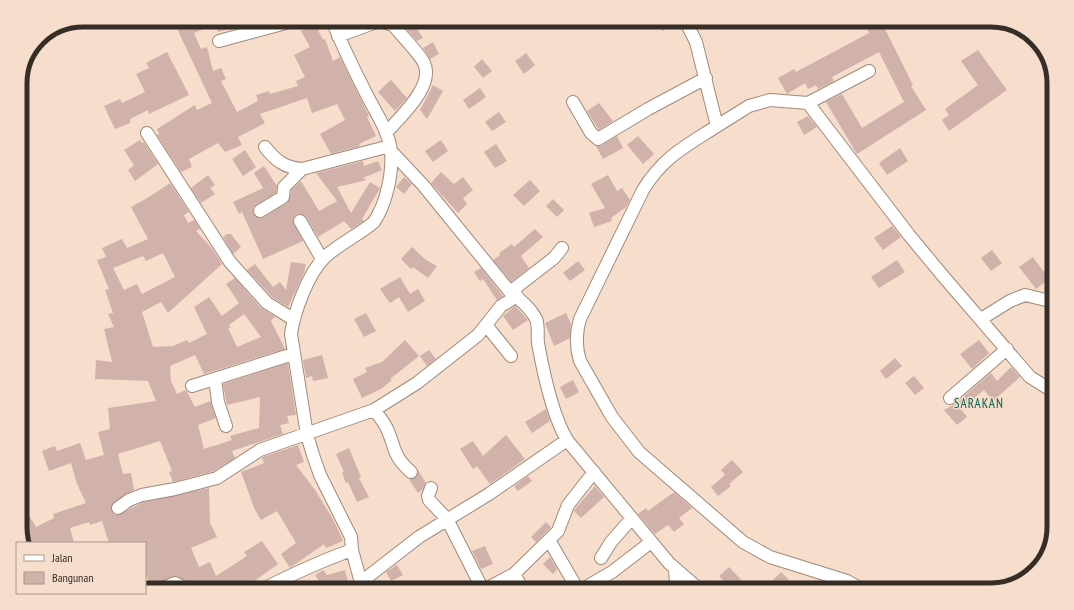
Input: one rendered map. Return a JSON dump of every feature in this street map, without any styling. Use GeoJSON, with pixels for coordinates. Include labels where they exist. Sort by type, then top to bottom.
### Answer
{"type":"FeatureCollection","features":[{"type":"Feature","properties":{"kind":"street"},"geometry":{"type":"LineString","coordinates":[[219,41],[271,27]]}},
{"type":"Feature","properties":{"kind":"street"},"geometry":{"type":"LineString","coordinates":[[335,27],[386,132],[390,148],[389,176],[379,214],[374,222],[361,233],[322,259],[312,275],[293,319],[291,334],[307,435],[320,476],[351,537],[352,550],[361,583]]}},
{"type":"Feature","properties":{"kind":"street"},"geometry":{"type":"LineString","coordinates":[[338,36],[363,27]]}},
{"type":"Feature","properties":{"kind":"street"},"geometry":{"type":"LineString","coordinates":[[386,132],[417,98],[426,76],[424,63],[395,27]]}},
{"type":"Feature","properties":{"kind":"street"},"geometry":{"type":"LineString","coordinates":[[688,27],[696,42],[717,126]]}},
{"type":"Feature","properties":{"kind":"street"},"geometry":{"type":"LineString","coordinates":[[851,583],[770,557],[743,542],[639,452],[612,417],[580,361],[578,351],[578,327],[580,319],[643,190],[652,176],[668,158],[749,106],[770,100],[808,103],[869,71]]}},
{"type":"Feature","properties":{"kind":"street"},"geometry":{"type":"LineString","coordinates":[[573,102],[591,133],[598,138],[706,78]]}},
{"type":"Feature","properties":{"kind":"street"},"geometry":{"type":"LineString","coordinates":[[808,103],[909,235],[1030,376],[1047,387]]}},
{"type":"Feature","properties":{"kind":"street"},"geometry":{"type":"LineString","coordinates":[[146,133],[230,262],[267,303],[293,319]]}},
{"type":"Feature","properties":{"kind":"street"},"geometry":{"type":"LineString","coordinates":[[265,147],[273,157],[285,166],[302,169],[390,148]]}},
{"type":"Feature","properties":{"kind":"street"},"geometry":{"type":"LineString","coordinates":[[390,148],[423,185],[513,294],[536,319],[538,342],[554,409],[559,426],[567,440],[675,570],[692,583]]}},
{"type":"Feature","properties":{"kind":"street"},"geometry":{"type":"LineString","coordinates":[[260,211],[283,197],[284,187],[302,169]]}},
{"type":"Feature","properties":{"kind":"street"},"geometry":{"type":"LineString","coordinates":[[300,221],[322,259]]}},
{"type":"Feature","properties":{"kind":"street"},"geometry":{"type":"LineString","coordinates":[[118,508],[129,500],[142,495],[175,489],[217,478],[260,450],[307,435],[374,410],[417,383],[478,335],[501,306],[554,258],[562,248]]}},
{"type":"Feature","properties":{"kind":"street"},"geometry":{"type":"LineString","coordinates":[[981,319],[1010,301],[1025,294],[1047,300]]}},
{"type":"Feature","properties":{"kind":"street"},"geometry":{"type":"LineString","coordinates":[[486,325],[511,356]]}},
{"type":"Feature","properties":{"kind":"street"},"geometry":{"type":"LineString","coordinates":[[950,398],[1007,349]]}},
{"type":"Feature","properties":{"kind":"street"},"geometry":{"type":"LineString","coordinates":[[192,386],[293,354]]}},
{"type":"Feature","properties":{"kind":"street"},"geometry":{"type":"LineString","coordinates":[[215,379],[218,402],[226,426]]}},
{"type":"Feature","properties":{"kind":"street"},"geometry":{"type":"LineString","coordinates":[[374,410],[384,421],[398,458],[411,472]]}},
{"type":"Feature","properties":{"kind":"street"},"geometry":{"type":"LineString","coordinates":[[365,583],[419,537],[489,494],[567,440]]}},
{"type":"Feature","properties":{"kind":"street"},"geometry":{"type":"LineString","coordinates":[[497,583],[514,574],[558,530],[568,505],[594,472]]}},
{"type":"Feature","properties":{"kind":"street"},"geometry":{"type":"LineString","coordinates":[[432,488],[428,496],[429,500],[447,519],[479,583]]}},
{"type":"Feature","properties":{"kind":"street"},"geometry":{"type":"LineString","coordinates":[[601,558],[611,542],[632,518]]}},
{"type":"Feature","properties":{"kind":"street"},"geometry":{"type":"LineString","coordinates":[[549,540],[574,583]]}},
{"type":"Feature","properties":{"kind":"street"},"geometry":{"type":"LineString","coordinates":[[593,583],[612,572],[651,542]]}},
{"type":"Feature","properties":{"kind":"street"},"geometry":{"type":"LineString","coordinates":[[273,583],[322,560],[352,550]]}},
{"type":"Feature","properties":{"kind":"street"},"geometry":{"type":"LineString","coordinates":[[675,570],[676,583]]}},
{"type":"Feature","properties":{"kind":"street"},"geometry":{"type":"LineString","coordinates":[[514,574],[519,583]]}},
{"type":"Feature","properties":{"kind":"building"},"geometry":{"type":"Polygon","coordinates":[[[176,27],[208,27],[194,33],[201,49],[207,47],[213,71],[221,68],[226,79],[221,81],[237,112],[258,101],[256,95],[269,91],[270,94],[298,86],[296,81],[305,77],[294,55],[310,47],[301,31],[309,27],[316,27],[323,40],[325,39],[333,61],[340,57],[369,116],[367,117],[376,136],[359,144],[360,146],[331,154],[320,134],[345,120],[337,104],[312,113],[307,98],[260,114],[265,123],[238,137],[242,145],[225,152],[218,143],[189,159],[192,167],[181,172],[157,135],[159,134],[157,129],[195,105],[197,110],[212,103],[176,27]]]}},
{"type":"Feature","properties":{"kind":"building"},"geometry":{"type":"Polygon","coordinates":[[[216,27],[242,27],[229,29],[218,32],[216,27]]]}},
{"type":"Feature","properties":{"kind":"building"},"geometry":{"type":"Polygon","coordinates":[[[405,27],[416,27],[423,38],[417,41],[405,27]]]}},
{"type":"Feature","properties":{"kind":"building"},"geometry":{"type":"Polygon","coordinates":[[[660,27],[669,27],[663,31],[660,27]]]}},
{"type":"Feature","properties":{"kind":"building"},"geometry":{"type":"Polygon","coordinates":[[[884,27],[913,85],[911,86],[926,110],[857,154],[826,102],[842,94],[862,128],[904,102],[879,52],[832,77],[834,81],[818,89],[816,85],[808,89],[805,83],[787,94],[778,78],[794,69],[796,72],[869,33],[867,28],[884,27]]]}},
{"type":"Feature","properties":{"kind":"building"},"geometry":{"type":"Polygon","coordinates":[[[433,42],[439,54],[430,59],[423,48],[433,42]]]}},
{"type":"Feature","properties":{"kind":"building"},"geometry":{"type":"Polygon","coordinates":[[[978,50],[1007,90],[949,131],[942,120],[949,115],[945,109],[978,85],[961,61],[978,50]]]}},
{"type":"Feature","properties":{"kind":"building"},"geometry":{"type":"Polygon","coordinates":[[[167,52],[189,95],[149,114],[148,110],[130,119],[130,123],[115,129],[104,106],[120,99],[122,103],[145,92],[136,74],[149,68],[146,63],[167,52]]]}},
{"type":"Feature","properties":{"kind":"building"},"geometry":{"type":"Polygon","coordinates":[[[526,53],[535,65],[524,74],[515,61],[526,53]]]}},
{"type":"Feature","properties":{"kind":"building"},"geometry":{"type":"Polygon","coordinates":[[[482,59],[492,71],[483,78],[474,67],[482,59]]]}},
{"type":"Feature","properties":{"kind":"building"},"geometry":{"type":"Polygon","coordinates":[[[391,80],[407,98],[395,111],[378,92],[391,80]]]}},
{"type":"Feature","properties":{"kind":"building"},"geometry":{"type":"Polygon","coordinates":[[[433,85],[443,91],[427,119],[420,110],[433,85]]]}},
{"type":"Feature","properties":{"kind":"building"},"geometry":{"type":"Polygon","coordinates":[[[480,88],[486,97],[469,109],[463,100],[480,88]]]}},
{"type":"Feature","properties":{"kind":"building"},"geometry":{"type":"Polygon","coordinates":[[[599,103],[613,121],[599,130],[587,111],[599,103]]]}},
{"type":"Feature","properties":{"kind":"building"},"geometry":{"type":"Polygon","coordinates":[[[499,112],[506,122],[492,131],[485,122],[499,112]]]}},
{"type":"Feature","properties":{"kind":"building"},"geometry":{"type":"Polygon","coordinates":[[[808,116],[817,127],[804,135],[797,122],[808,116]]]}},
{"type":"Feature","properties":{"kind":"building"},"geometry":{"type":"Polygon","coordinates":[[[617,136],[623,148],[603,159],[596,146],[602,145],[617,136]]]}},
{"type":"Feature","properties":{"kind":"building"},"geometry":{"type":"Polygon","coordinates":[[[638,136],[654,154],[643,164],[627,145],[638,136]]]}},
{"type":"Feature","properties":{"kind":"building"},"geometry":{"type":"Polygon","coordinates":[[[140,140],[142,143],[144,142],[158,164],[135,181],[128,170],[134,165],[124,150],[140,140]]]}},
{"type":"Feature","properties":{"kind":"building"},"geometry":{"type":"Polygon","coordinates":[[[441,140],[448,151],[433,162],[425,151],[441,140]]]}},
{"type":"Feature","properties":{"kind":"building"},"geometry":{"type":"Polygon","coordinates":[[[496,144],[507,161],[495,168],[484,152],[496,144]]]}},
{"type":"Feature","properties":{"kind":"building"},"geometry":{"type":"Polygon","coordinates":[[[900,148],[908,161],[887,175],[879,163],[900,148]]]}},
{"type":"Feature","properties":{"kind":"building"},"geometry":{"type":"Polygon","coordinates":[[[245,150],[256,167],[243,176],[232,159],[245,150]]]}},
{"type":"Feature","properties":{"kind":"building"},"geometry":{"type":"Polygon","coordinates":[[[363,161],[364,166],[378,161],[382,170],[363,178],[367,180],[337,187],[351,213],[370,182],[380,188],[362,219],[364,221],[351,229],[344,221],[318,237],[306,217],[297,214],[293,221],[303,241],[263,259],[242,212],[239,214],[233,202],[263,188],[254,173],[264,166],[277,186],[276,193],[253,208],[254,215],[261,218],[287,203],[290,198],[291,190],[301,181],[319,211],[337,201],[316,173],[363,161]]]}},
{"type":"Feature","properties":{"kind":"building"},"geometry":{"type":"Polygon","coordinates":[[[441,172],[454,184],[463,177],[473,190],[463,198],[467,204],[458,213],[431,183],[441,172]]]}},
{"type":"Feature","properties":{"kind":"building"},"geometry":{"type":"Polygon","coordinates":[[[208,175],[215,185],[210,188],[215,194],[201,203],[191,188],[208,175]]]}},
{"type":"Feature","properties":{"kind":"building"},"geometry":{"type":"Polygon","coordinates":[[[608,175],[617,191],[622,188],[630,200],[626,207],[611,218],[612,221],[594,227],[589,213],[605,208],[591,184],[608,175]]]}},
{"type":"Feature","properties":{"kind":"building"},"geometry":{"type":"Polygon","coordinates":[[[404,177],[412,184],[404,194],[396,187],[404,177]]]}},
{"type":"Feature","properties":{"kind":"building"},"geometry":{"type":"Polygon","coordinates":[[[530,180],[540,191],[524,206],[513,195],[530,180]]]}},
{"type":"Feature","properties":{"kind":"building"},"geometry":{"type":"Polygon","coordinates":[[[170,183],[189,212],[184,215],[188,223],[194,220],[200,229],[196,231],[211,247],[222,264],[168,313],[161,302],[142,312],[153,347],[173,346],[187,340],[189,343],[207,334],[194,307],[209,297],[222,316],[239,303],[226,284],[235,278],[261,308],[275,317],[271,320],[285,349],[204,374],[195,355],[170,366],[171,381],[177,394],[186,390],[195,407],[210,401],[216,418],[198,425],[204,449],[232,440],[230,436],[259,428],[260,397],[227,405],[223,384],[288,363],[296,415],[287,416],[289,423],[280,425],[283,434],[232,451],[235,458],[214,471],[173,482],[169,472],[172,471],[160,441],[118,454],[123,474],[131,473],[134,490],[114,502],[111,509],[115,515],[119,515],[144,502],[209,488],[210,523],[217,537],[191,548],[199,567],[210,562],[216,576],[247,556],[244,552],[262,541],[278,564],[251,583],[186,583],[185,580],[176,576],[150,583],[146,575],[146,542],[109,542],[102,521],[90,525],[89,522],[70,528],[74,542],[29,542],[27,531],[27,512],[36,527],[54,518],[53,514],[86,503],[77,484],[71,463],[49,471],[42,451],[55,446],[57,451],[80,443],[86,460],[104,455],[98,432],[110,429],[108,408],[156,401],[148,381],[95,379],[96,360],[112,362],[104,329],[114,327],[108,314],[113,313],[105,290],[109,289],[97,260],[106,257],[102,248],[122,239],[127,248],[148,239],[131,207],[170,183]],[[163,253],[146,261],[143,256],[113,268],[124,290],[137,284],[142,294],[175,277],[163,253]],[[244,314],[229,325],[231,327],[228,328],[237,347],[261,337],[244,314]]]}},
{"type":"Feature","properties":{"kind":"building"},"geometry":{"type":"Polygon","coordinates":[[[553,199],[564,210],[557,217],[546,206],[553,199]]]}},
{"type":"Feature","properties":{"kind":"building"},"geometry":{"type":"Polygon","coordinates":[[[892,226],[901,237],[883,250],[874,238],[892,226]]]}},
{"type":"Feature","properties":{"kind":"building"},"geometry":{"type":"Polygon","coordinates":[[[535,229],[543,237],[521,256],[529,268],[511,282],[493,260],[500,255],[499,253],[512,244],[514,247],[535,229]]]}},
{"type":"Feature","properties":{"kind":"building"},"geometry":{"type":"Polygon","coordinates":[[[227,234],[231,234],[241,247],[233,254],[223,237],[227,234]]]}},
{"type":"Feature","properties":{"kind":"building"},"geometry":{"type":"Polygon","coordinates":[[[412,247],[426,260],[437,266],[428,278],[413,267],[411,269],[401,259],[412,247]]]}},
{"type":"Feature","properties":{"kind":"building"},"geometry":{"type":"Polygon","coordinates":[[[992,250],[1002,263],[991,271],[981,258],[992,250]]]}},
{"type":"Feature","properties":{"kind":"building"},"geometry":{"type":"Polygon","coordinates":[[[1033,257],[1047,276],[1047,281],[1036,289],[1019,267],[1033,257]]]}},
{"type":"Feature","properties":{"kind":"building"},"geometry":{"type":"Polygon","coordinates":[[[897,260],[905,272],[879,288],[871,277],[897,260]]]}},
{"type":"Feature","properties":{"kind":"building"},"geometry":{"type":"Polygon","coordinates":[[[578,261],[585,270],[570,281],[563,273],[578,261]]]}},
{"type":"Feature","properties":{"kind":"building"},"geometry":{"type":"Polygon","coordinates":[[[291,262],[306,264],[304,273],[288,307],[272,297],[247,270],[255,264],[273,287],[280,282],[286,290],[291,262]]]}},
{"type":"Feature","properties":{"kind":"building"},"geometry":{"type":"Polygon","coordinates":[[[481,268],[503,296],[497,300],[483,279],[480,281],[474,272],[481,268]]]}},
{"type":"Feature","properties":{"kind":"building"},"geometry":{"type":"Polygon","coordinates":[[[400,277],[410,294],[418,289],[425,301],[408,312],[399,297],[390,303],[380,289],[400,277]]]}},
{"type":"Feature","properties":{"kind":"building"},"geometry":{"type":"Polygon","coordinates":[[[515,306],[528,320],[513,330],[503,316],[515,306]]]}},
{"type":"Feature","properties":{"kind":"building"},"geometry":{"type":"Polygon","coordinates":[[[366,313],[376,331],[364,337],[354,319],[366,313]]]}},
{"type":"Feature","properties":{"kind":"building"},"geometry":{"type":"Polygon","coordinates":[[[566,313],[571,324],[570,338],[554,346],[545,323],[566,313]]]}},
{"type":"Feature","properties":{"kind":"building"},"geometry":{"type":"Polygon","coordinates":[[[405,340],[419,356],[390,379],[392,380],[381,389],[362,398],[353,379],[367,372],[365,368],[382,362],[405,340]]]}},
{"type":"Feature","properties":{"kind":"building"},"geometry":{"type":"Polygon","coordinates":[[[979,340],[989,353],[972,369],[960,354],[979,340]]]}},
{"type":"Feature","properties":{"kind":"building"},"geometry":{"type":"Polygon","coordinates":[[[429,350],[436,359],[427,366],[420,356],[429,350]]]}},
{"type":"Feature","properties":{"kind":"building"},"geometry":{"type":"Polygon","coordinates":[[[322,355],[328,378],[313,381],[312,376],[306,378],[303,360],[322,355]]]}},
{"type":"Feature","properties":{"kind":"building"},"geometry":{"type":"Polygon","coordinates":[[[895,358],[902,366],[886,379],[880,371],[895,358]]]}},
{"type":"Feature","properties":{"kind":"building"},"geometry":{"type":"Polygon","coordinates":[[[1011,367],[1020,377],[993,401],[984,390],[961,409],[967,417],[957,425],[944,410],[955,404],[991,373],[997,381],[1011,367]]]}},
{"type":"Feature","properties":{"kind":"building"},"geometry":{"type":"Polygon","coordinates":[[[914,376],[924,388],[915,395],[905,383],[914,376]]]}},
{"type":"Feature","properties":{"kind":"building"},"geometry":{"type":"Polygon","coordinates":[[[573,380],[579,392],[566,399],[560,387],[573,380]]]}},
{"type":"Feature","properties":{"kind":"building"},"geometry":{"type":"Polygon","coordinates":[[[546,409],[550,421],[532,433],[525,422],[546,409]]]}},
{"type":"Feature","properties":{"kind":"building"},"geometry":{"type":"Polygon","coordinates":[[[506,435],[525,459],[490,484],[477,466],[473,469],[460,449],[473,441],[483,456],[506,435]]]}},
{"type":"Feature","properties":{"kind":"building"},"geometry":{"type":"Polygon","coordinates":[[[298,445],[304,462],[296,465],[315,490],[334,521],[343,541],[326,548],[324,544],[290,568],[281,554],[296,543],[277,511],[261,520],[255,510],[241,472],[264,463],[263,457],[298,445]]]}},
{"type":"Feature","properties":{"kind":"building"},"geometry":{"type":"Polygon","coordinates":[[[349,448],[361,477],[359,478],[369,497],[357,502],[348,482],[346,483],[342,473],[344,472],[336,454],[349,448]]]}},
{"type":"Feature","properties":{"kind":"building"},"geometry":{"type":"Polygon","coordinates":[[[732,460],[743,472],[729,484],[731,486],[718,496],[711,487],[725,475],[721,470],[732,460]]]}},
{"type":"Feature","properties":{"kind":"building"},"geometry":{"type":"Polygon","coordinates":[[[418,470],[426,483],[422,490],[418,493],[409,479],[416,477],[418,470]]]}},
{"type":"Feature","properties":{"kind":"building"},"geometry":{"type":"Polygon","coordinates":[[[528,476],[532,481],[518,491],[514,486],[528,476]]]}},
{"type":"Feature","properties":{"kind":"building"},"geometry":{"type":"Polygon","coordinates":[[[595,486],[604,497],[581,518],[574,511],[595,486]]]}},
{"type":"Feature","properties":{"kind":"building"},"geometry":{"type":"Polygon","coordinates":[[[674,492],[692,508],[679,518],[684,524],[674,532],[668,525],[655,534],[638,514],[646,508],[648,511],[674,492]]]}},
{"type":"Feature","properties":{"kind":"building"},"geometry":{"type":"Polygon","coordinates":[[[546,522],[551,527],[536,542],[531,537],[546,522]]]}},
{"type":"Feature","properties":{"kind":"building"},"geometry":{"type":"Polygon","coordinates":[[[485,546],[493,564],[481,569],[472,551],[485,546]]]}},
{"type":"Feature","properties":{"kind":"building"},"geometry":{"type":"Polygon","coordinates":[[[550,557],[557,569],[553,574],[543,564],[550,557]]]}},
{"type":"Feature","properties":{"kind":"building"},"geometry":{"type":"Polygon","coordinates":[[[397,565],[403,575],[391,581],[386,572],[397,565]]]}},
{"type":"Feature","properties":{"kind":"building"},"geometry":{"type":"Polygon","coordinates":[[[729,567],[744,583],[726,583],[719,576],[729,567]]]}},
{"type":"Feature","properties":{"kind":"building"},"geometry":{"type":"Polygon","coordinates":[[[323,570],[327,575],[345,570],[348,583],[320,583],[315,575],[323,570]]]}},
{"type":"Feature","properties":{"kind":"building"},"geometry":{"type":"Polygon","coordinates":[[[781,572],[792,583],[770,583],[781,572]]]}},
{"type":"Feature","properties":{"kind":"district","name":"SARAKAN"},"geometry":{"type":"Point","coordinates":[979,403]}}]}
